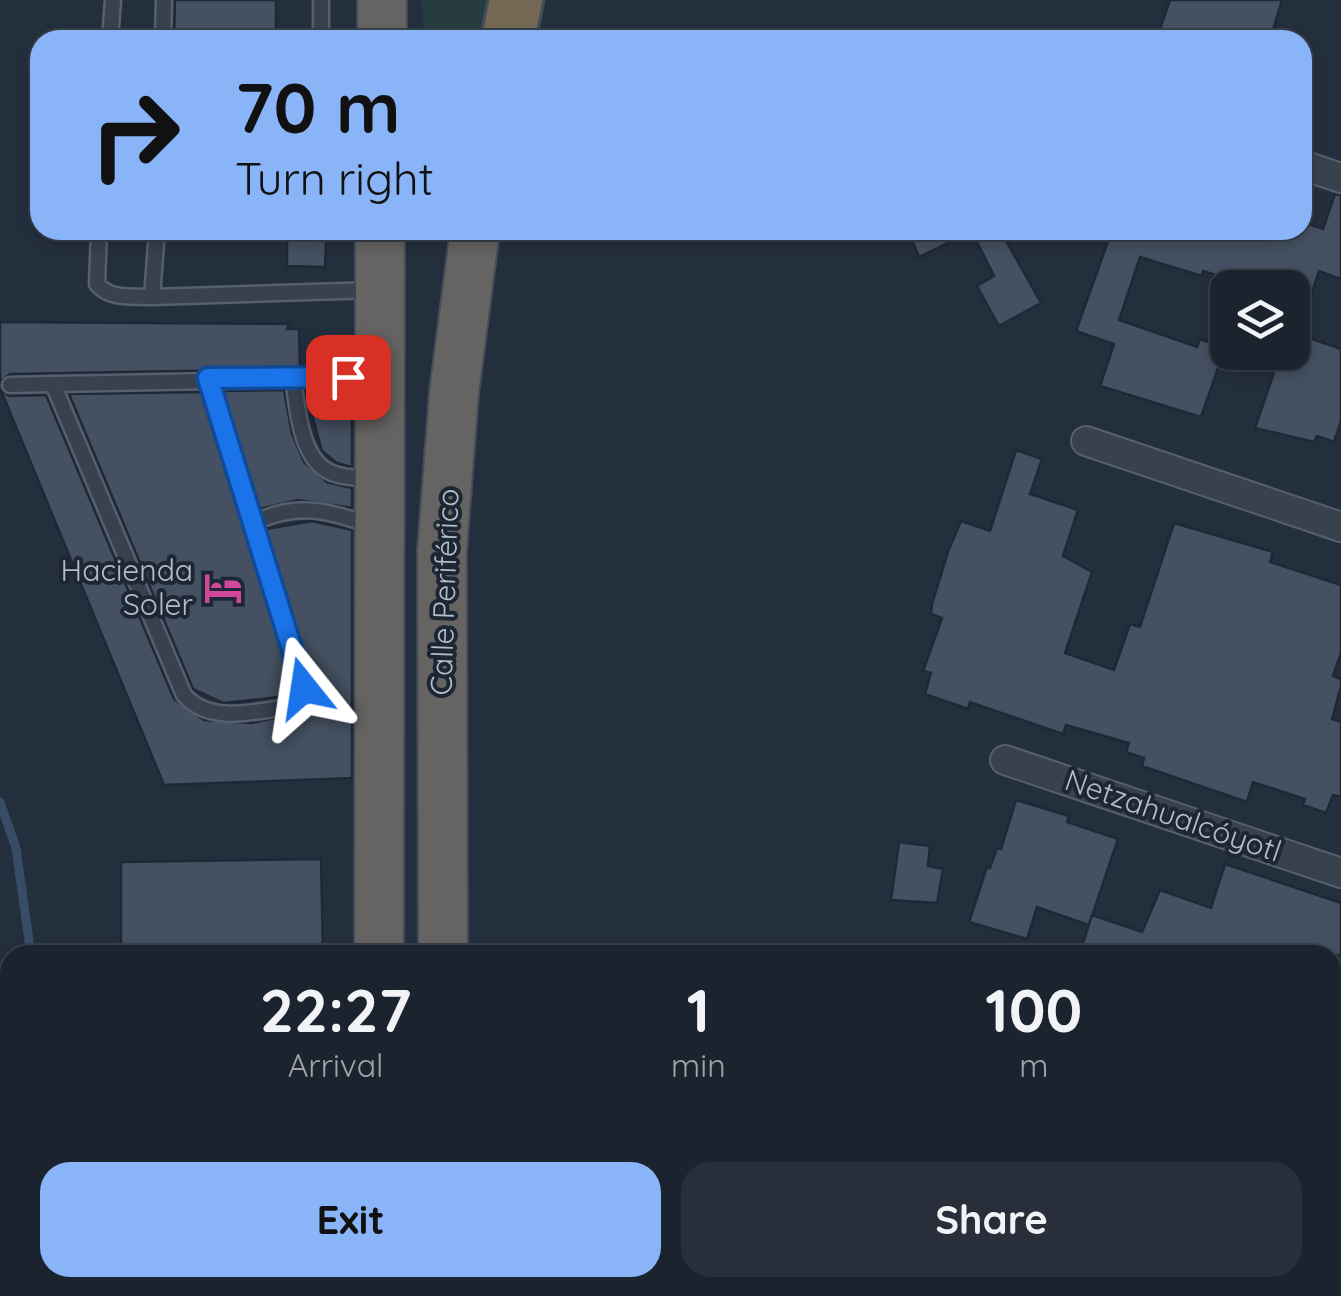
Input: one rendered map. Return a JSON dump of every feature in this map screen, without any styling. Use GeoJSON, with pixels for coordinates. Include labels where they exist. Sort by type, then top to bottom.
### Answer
{"type":"FeatureCollection","features":[{"type":"Feature","properties":{"kind":"highway"},"geometry":{"type":"LineString","coordinates":[[382,0],[382,30]]}},
{"type":"Feature","properties":{"kind":"highway"},"geometry":{"type":"LineString","coordinates":[[510,30],[516,0]]}},
{"type":"Feature","properties":{"kind":"highway","name":"Calle Periférico"},"geometry":{"type":"LineString","coordinates":[[379,945],[380,240]]}},
{"type":"Feature","properties":{"kind":"highway","name":"Calle Periférico"},"geometry":{"type":"LineString","coordinates":[[443,945],[442,551],[454,392],[475,240]]}},
{"type":"Feature","properties":{"kind":"street"},"geometry":{"type":"LineString","coordinates":[[1312,169],[1341,178]]}},
{"type":"Feature","properties":{"kind":"street"},"geometry":{"type":"LineString","coordinates":[[1086,442],[1341,527]]}},
{"type":"Feature","properties":{"kind":"street","name":"Netzahualcóyotl"},"geometry":{"type":"LineString","coordinates":[[1005,760],[1341,873]]}},
{"type":"Feature","properties":{"kind":"lane"},"geometry":{"type":"LineString","coordinates":[[110,30],[112,0]]}},
{"type":"Feature","properties":{"kind":"lane"},"geometry":{"type":"LineString","coordinates":[[163,30],[164,0]]}},
{"type":"Feature","properties":{"kind":"lane"},"geometry":{"type":"LineString","coordinates":[[321,0],[321,30]]}},
{"type":"Feature","properties":{"kind":"lane"},"geometry":{"type":"LineString","coordinates":[[99,240],[97,284],[110,295],[380,290]]}},
{"type":"Feature","properties":{"kind":"lane"},"geometry":{"type":"LineString","coordinates":[[152,297],[155,240]]}},
{"type":"Feature","properties":{"kind":"lane"},"geometry":{"type":"LineString","coordinates":[[53,384],[184,695],[194,707],[209,712],[295,706],[304,688],[208,378]]}},
{"type":"Feature","properties":{"kind":"lane"},"geometry":{"type":"LineString","coordinates":[[293,378],[298,415],[319,464],[330,472],[379,480]]}},
{"type":"Feature","properties":{"kind":"lane"},"geometry":{"type":"LineString","coordinates":[[10,384],[380,378]]}},
{"type":"Feature","properties":{"kind":"lane"},"geometry":{"type":"LineString","coordinates":[[254,523],[280,510],[302,508],[332,511],[379,529]]}},
{"type":"Feature","properties":{"kind":"green space"},"geometry":{"type":"Polygon","coordinates":[[[422,0],[496,0],[491,30],[423,30],[422,0]]]}},
{"type":"Feature","properties":{"kind":"building"},"geometry":{"type":"Polygon","coordinates":[[[175,0],[276,0],[276,30],[174,30],[175,0]]]}},
{"type":"Feature","properties":{"kind":"building"},"geometry":{"type":"Polygon","coordinates":[[[1170,0],[1282,0],[1273,30],[1160,30],[1170,0]]]}},
{"type":"Feature","properties":{"kind":"building"},"geometry":{"type":"Polygon","coordinates":[[[1335,194],[1341,195],[1341,279],[1319,271],[1310,298],[1310,270],[1210,270],[1210,273],[1203,271],[1202,276],[1140,257],[1119,320],[1197,347],[1200,339],[1210,343],[1210,370],[1217,370],[1201,417],[1100,386],[1114,344],[1076,331],[1108,240],[1312,240],[1312,225],[1323,229],[1335,194]]]}},
{"type":"Feature","properties":{"kind":"building"},"geometry":{"type":"Polygon","coordinates":[[[287,240],[326,241],[325,267],[287,266],[287,240]]]}},
{"type":"Feature","properties":{"kind":"building"},"geometry":{"type":"Polygon","coordinates":[[[912,240],[954,240],[919,257],[912,240]]]}},
{"type":"Feature","properties":{"kind":"building"},"geometry":{"type":"Polygon","coordinates":[[[976,240],[1006,240],[1041,303],[999,326],[977,286],[994,276],[976,240]]]}},
{"type":"Feature","properties":{"kind":"building"},"geometry":{"type":"Polygon","coordinates":[[[0,322],[289,324],[287,329],[299,329],[300,369],[10,374],[0,382],[0,322]]]}},
{"type":"Feature","properties":{"kind":"building"},"geometry":{"type":"Polygon","coordinates":[[[1310,338],[1341,349],[1341,421],[1334,442],[1317,436],[1314,442],[1255,428],[1275,370],[1310,370],[1310,338]]]}},
{"type":"Feature","properties":{"kind":"building"},"geometry":{"type":"Polygon","coordinates":[[[0,388],[9,396],[46,395],[174,699],[204,720],[252,723],[304,712],[314,685],[266,529],[312,521],[352,530],[352,778],[164,785],[0,388]]]}},
{"type":"Feature","properties":{"kind":"building"},"geometry":{"type":"Polygon","coordinates":[[[352,389],[352,467],[337,463],[322,451],[305,390],[352,389]]]}},
{"type":"Feature","properties":{"kind":"building"},"geometry":{"type":"Polygon","coordinates":[[[284,390],[292,434],[304,462],[327,482],[352,488],[352,508],[298,500],[260,509],[223,391],[284,390]]]}},
{"type":"Feature","properties":{"kind":"building"},"geometry":{"type":"Polygon","coordinates":[[[201,392],[293,687],[288,696],[223,703],[193,689],[69,394],[201,392]]]}},
{"type":"Feature","properties":{"kind":"building"},"geometry":{"type":"Polygon","coordinates":[[[1016,450],[1042,459],[1030,494],[1078,510],[1063,556],[1092,572],[1065,653],[1114,670],[1130,624],[1140,627],[1174,523],[1273,552],[1270,562],[1341,585],[1341,653],[1333,676],[1341,679],[1341,686],[1332,719],[1341,722],[1341,797],[1333,795],[1326,813],[1303,805],[1305,799],[1253,782],[1247,802],[1142,766],[1144,758],[1126,752],[1129,743],[1066,725],[1063,734],[970,702],[968,709],[925,694],[931,673],[923,671],[942,618],[931,614],[932,604],[949,549],[961,521],[990,531],[1016,450]]]}},
{"type":"Feature","properties":{"kind":"building"},"geometry":{"type":"Polygon","coordinates":[[[1016,800],[1069,816],[1067,822],[1118,839],[1089,925],[1037,907],[1027,939],[969,922],[987,867],[990,868],[997,848],[1001,849],[1016,800]]]}},
{"type":"Feature","properties":{"kind":"building"},"geometry":{"type":"Polygon","coordinates":[[[899,842],[930,846],[928,866],[943,869],[937,903],[891,900],[899,842]]]}},
{"type":"Feature","properties":{"kind":"building"},"geometry":{"type":"Polygon","coordinates":[[[321,859],[323,945],[121,945],[121,862],[321,859]]]}},
{"type":"Feature","properties":{"kind":"building"},"geometry":{"type":"Polygon","coordinates":[[[1225,864],[1341,903],[1341,945],[1082,945],[1092,915],[1142,932],[1160,890],[1211,908],[1225,864]]]}},
{"type":"Feature","properties":{"kind":"waterway"},"geometry":{"type":"LineString","coordinates":[[0,802],[16,848],[30,945]]}},
{"type":"Feature","properties":{"kind":"place","name":"Hacienda Soler"},"geometry":{"type":"Point","coordinates":[223,588]}},
{"type":"Feature","properties":{"kind":"route"},"geometry":{"type":"LineString","coordinates":[[304,688],[208,378],[348,377]]}}]}
